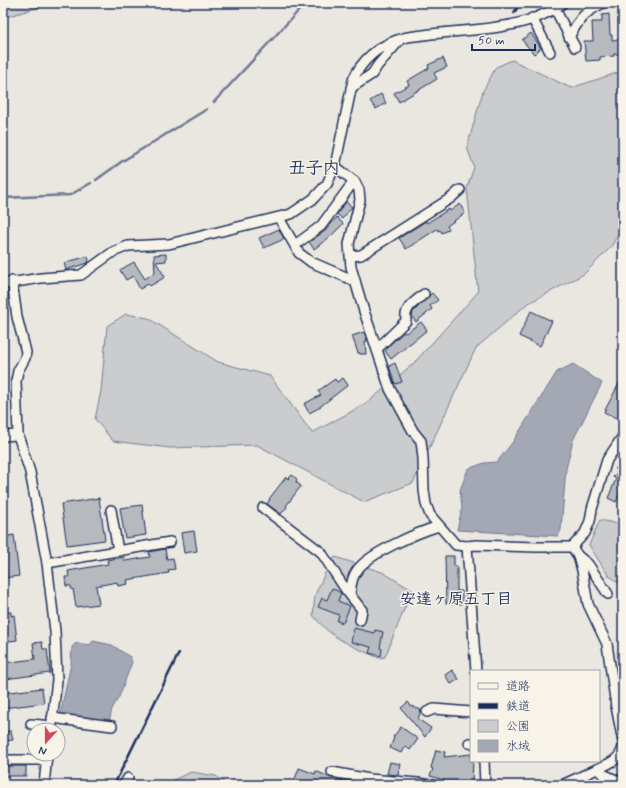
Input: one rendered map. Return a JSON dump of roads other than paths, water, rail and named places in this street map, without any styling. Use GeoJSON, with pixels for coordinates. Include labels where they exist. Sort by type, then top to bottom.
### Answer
{"type":"FeatureCollection","features":[{"type":"Feature","properties":{"kind":"street"},"geometry":{"type":"LineString","coordinates":[[52,722],[57,680],[55,631],[47,563],[30,472],[18,435],[16,381],[18,371],[25,358],[26,352],[8,282],[80,275],[114,252],[128,246],[169,244],[280,218],[291,214],[313,199],[327,184],[335,166],[353,80],[367,57],[384,46],[401,38],[503,26],[524,22],[555,9],[563,3]]}},
{"type":"Feature","properties":{"kind":"street"},"geometry":{"type":"LineString","coordinates":[[569,36],[581,17],[603,3]]}},
{"type":"Feature","properties":{"kind":"street"},"geometry":{"type":"LineString","coordinates":[[555,9],[575,47]]}},
{"type":"Feature","properties":{"kind":"street"},"geometry":{"type":"LineString","coordinates":[[532,18],[550,52]]}},
{"type":"Feature","properties":{"kind":"street"},"geometry":{"type":"LineString","coordinates":[[351,88],[372,74],[401,38]]}},
{"type":"Feature","properties":{"kind":"street"},"geometry":{"type":"LineString","coordinates":[[335,166],[354,181],[359,190],[360,200],[350,244],[352,268],[363,308],[390,389],[413,431],[421,441],[424,458],[424,490],[426,504],[430,515],[456,545],[556,548],[572,547],[585,533],[590,521],[592,509],[607,460],[623,436]]}},
{"type":"Feature","properties":{"kind":"street"},"geometry":{"type":"LineString","coordinates":[[295,245],[321,226],[354,181]]}},
{"type":"Feature","properties":{"kind":"street"},"geometry":{"type":"LineString","coordinates":[[351,256],[360,255],[451,198],[460,190]]}},
{"type":"Feature","properties":{"kind":"street"},"geometry":{"type":"LineString","coordinates":[[280,218],[299,253],[310,262],[355,281]]}},
{"type":"Feature","properties":{"kind":"street"},"geometry":{"type":"LineString","coordinates":[[377,349],[406,321],[405,314],[407,309],[424,294]]}},
{"type":"Feature","properties":{"kind":"street"},"geometry":{"type":"LineString","coordinates":[[3,436],[18,435]]}},
{"type":"Feature","properties":{"kind":"street"},"geometry":{"type":"LineString","coordinates":[[263,508],[321,552],[362,610],[360,620]]}},
{"type":"Feature","properties":{"kind":"street"},"geometry":{"type":"LineString","coordinates":[[111,510],[118,551]]}},
{"type":"Feature","properties":{"kind":"street"},"geometry":{"type":"LineString","coordinates":[[350,595],[351,583],[356,571],[366,561],[412,536],[438,526]]}},
{"type":"Feature","properties":{"kind":"street"},"geometry":{"type":"LineString","coordinates":[[47,563],[170,542]]}},
{"type":"Feature","properties":{"kind":"street"},"geometry":{"type":"LineString","coordinates":[[468,546],[476,670]]}},
{"type":"Feature","properties":{"kind":"street"},"geometry":{"type":"LineString","coordinates":[[572,547],[578,556],[588,564],[608,594]]}},
{"type":"Feature","properties":{"kind":"street"},"geometry":{"type":"LineString","coordinates":[[578,556],[588,604],[607,644],[619,704],[623,742]]}},
{"type":"Feature","properties":{"kind":"street"},"geometry":{"type":"LineString","coordinates":[[427,712],[434,709],[470,712]]}},
{"type":"Feature","properties":{"kind":"street"},"geometry":{"type":"LineString","coordinates":[[66,725],[112,726]]}},
{"type":"Feature","properties":{"kind":"street"},"geometry":{"type":"LineString","coordinates":[[562,785],[612,762],[619,756],[623,746]]}},
{"type":"Feature","properties":{"kind":"street"},"geometry":{"type":"LineString","coordinates":[[3,760],[26,758]]}},
{"type":"Feature","properties":{"kind":"street"},"geometry":{"type":"LineString","coordinates":[[44,785],[46,762]]}},
{"type":"Feature","properties":{"kind":"street"},"geometry":{"type":"LineString","coordinates":[[484,762],[485,785]]}},
{"type":"Feature","properties":{"kind":"street"},"geometry":{"type":"LineString","coordinates":[[597,769],[602,774],[623,783]]}},
{"type":"Feature","properties":{"kind":"street"},"geometry":{"type":"LineString","coordinates":[[332,772],[368,782],[431,785]]}},
{"type":"Feature","properties":{"kind":"water"},"geometry":{"type":"Polygon","coordinates":[[[573,364],[602,383],[573,440],[566,469],[561,530],[558,536],[457,530],[462,508],[460,490],[468,469],[484,463],[497,462],[512,443],[557,372],[573,364]]]}},
{"type":"Feature","properties":{"kind":"water"},"geometry":{"type":"Polygon","coordinates":[[[93,641],[112,645],[130,657],[132,662],[119,697],[112,709],[109,722],[60,715],[71,664],[72,647],[76,643],[90,645],[93,641]]]}},
{"type":"Feature","properties":{"kind":"waterway"},"geometry":{"type":"LineString","coordinates":[[214,102],[303,6],[311,3]]}},
{"type":"Feature","properties":{"kind":"waterway"},"geometry":{"type":"LineString","coordinates":[[96,180],[121,162],[207,109]]}},
{"type":"Feature","properties":{"kind":"waterway"},"geometry":{"type":"LineString","coordinates":[[3,198],[70,195],[91,183]]}},
{"type":"Feature","properties":{"kind":"railway"},"geometry":{"type":"LineString","coordinates":[[514,13],[520,3]]}},
{"type":"Feature","properties":{"kind":"railway"},"geometry":{"type":"LineString","coordinates":[[114,785],[179,653]]}},
{"type":"Feature","properties":{"kind":"district","name":"丑子内"},"geometry":{"type":"Point","coordinates":[314,168]}},
{"type":"Feature","properties":{"kind":"district","name":"安達ヶ原五丁目"},"geometry":{"type":"Point","coordinates":[456,599]}}]}
